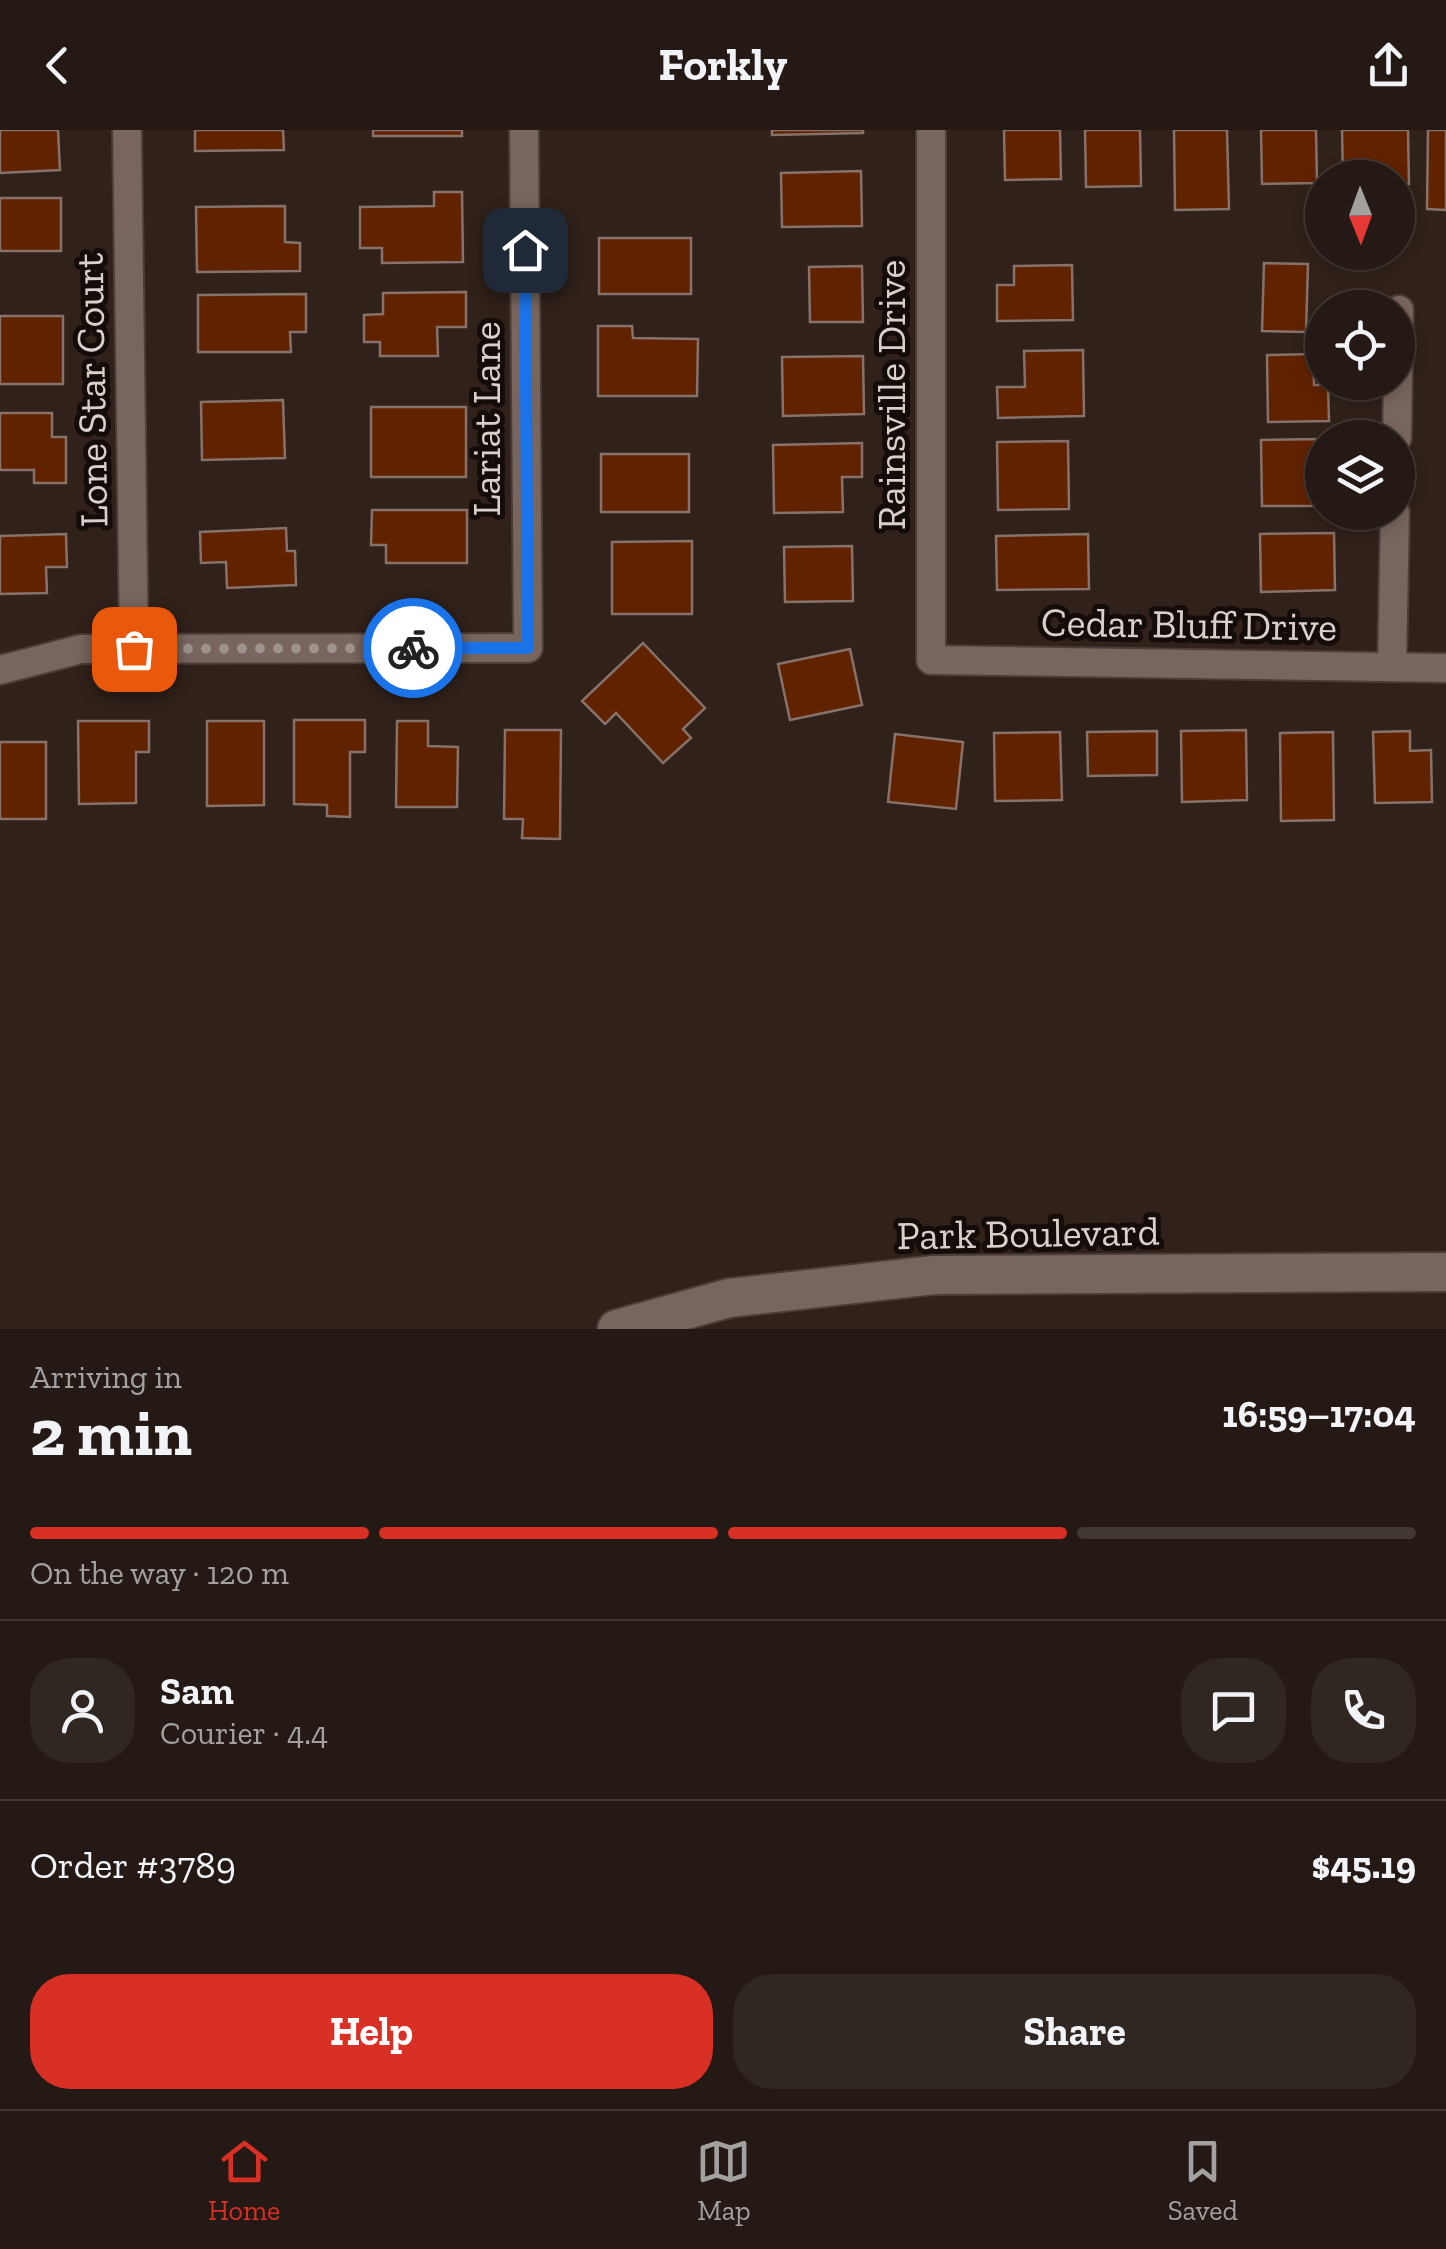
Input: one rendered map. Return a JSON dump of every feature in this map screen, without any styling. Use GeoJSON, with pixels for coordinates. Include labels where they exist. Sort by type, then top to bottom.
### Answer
{"type":"FeatureCollection","features":[{"type":"Feature","properties":{"kind":"main road","name":"Park Boulevard"},"geometry":{"type":"LineString","coordinates":[[616,1329],[730,1298],[934,1275],[1446,1272]]}},
{"type":"Feature","properties":{"kind":"street","name":"Lone Star Court"},"geometry":{"type":"LineString","coordinates":[[127,130],[134,649]]}},
{"type":"Feature","properties":{"kind":"street","name":"Lariat Lane"},"geometry":{"type":"LineString","coordinates":[[134,649],[528,648],[524,130]]}},
{"type":"Feature","properties":{"kind":"street","name":"Rainsville Drive"},"geometry":{"type":"LineString","coordinates":[[931,130],[932,660]]}},
{"type":"Feature","properties":{"kind":"street"},"geometry":{"type":"LineString","coordinates":[[1392,667],[1395,530]]}},
{"type":"Feature","properties":{"kind":"street"},"geometry":{"type":"LineString","coordinates":[[0,670],[81,649],[134,649]]}},
{"type":"Feature","properties":{"kind":"street","name":"Cedar Bluff Drive"},"geometry":{"type":"LineString","coordinates":[[932,660],[1446,668]]}},
{"type":"Feature","properties":{"kind":"building"},"geometry":{"type":"Polygon","coordinates":[[[0,130],[58,130],[60,170],[0,173],[0,130]]]}},
{"type":"Feature","properties":{"kind":"building"},"geometry":{"type":"Polygon","coordinates":[[[195,130],[283,130],[284,150],[195,151],[195,130]]]}},
{"type":"Feature","properties":{"kind":"building"},"geometry":{"type":"Polygon","coordinates":[[[373,130],[462,130],[462,136],[373,136],[373,130]]]}},
{"type":"Feature","properties":{"kind":"building"},"geometry":{"type":"Polygon","coordinates":[[[772,130],[863,130],[863,133],[772,135],[772,130]]]}},
{"type":"Feature","properties":{"kind":"building"},"geometry":{"type":"Polygon","coordinates":[[[1004,130],[1060,130],[1061,179],[1005,180],[1004,130]]]}},
{"type":"Feature","properties":{"kind":"building"},"geometry":{"type":"Polygon","coordinates":[[[1085,130],[1140,130],[1141,186],[1086,187],[1085,130]]]}},
{"type":"Feature","properties":{"kind":"building"},"geometry":{"type":"Polygon","coordinates":[[[1174,130],[1227,130],[1229,209],[1175,210],[1174,130]]]}},
{"type":"Feature","properties":{"kind":"building"},"geometry":{"type":"Polygon","coordinates":[[[1261,130],[1316,130],[1317,160],[1305,160],[1305,183],[1262,184],[1261,130]]]}},
{"type":"Feature","properties":{"kind":"building"},"geometry":{"type":"Polygon","coordinates":[[[1342,130],[1408,130],[1409,160],[1343,160],[1342,130]]]}},
{"type":"Feature","properties":{"kind":"building"},"geometry":{"type":"Polygon","coordinates":[[[1428,130],[1446,130],[1446,210],[1427,209],[1428,130]]]}},
{"type":"Feature","properties":{"kind":"building"},"geometry":{"type":"Polygon","coordinates":[[[861,171],[862,226],[782,227],[781,173],[861,171]]]}},
{"type":"Feature","properties":{"kind":"building"},"geometry":{"type":"Polygon","coordinates":[[[434,192],[462,192],[463,262],[382,263],[382,248],[360,248],[360,207],[434,206],[434,192]]]}},
{"type":"Feature","properties":{"kind":"building"},"geometry":{"type":"Polygon","coordinates":[[[0,198],[61,198],[61,251],[0,251],[0,198]]]}},
{"type":"Feature","properties":{"kind":"building"},"geometry":{"type":"Polygon","coordinates":[[[285,206],[285,242],[300,243],[300,271],[197,272],[196,207],[285,206]]]}},
{"type":"Feature","properties":{"kind":"building"},"geometry":{"type":"Polygon","coordinates":[[[599,238],[691,238],[691,294],[599,294],[599,238]]]}},
{"type":"Feature","properties":{"kind":"building"},"geometry":{"type":"Polygon","coordinates":[[[1264,263],[1305,264],[1305,332],[1262,331],[1264,263]]]}},
{"type":"Feature","properties":{"kind":"building"},"geometry":{"type":"Polygon","coordinates":[[[1072,265],[1073,320],[997,321],[997,285],[1014,285],[1014,266],[1072,265]]]}},
{"type":"Feature","properties":{"kind":"building"},"geometry":{"type":"Polygon","coordinates":[[[862,266],[863,322],[810,322],[809,267],[862,266]]]}},
{"type":"Feature","properties":{"kind":"building"},"geometry":{"type":"Polygon","coordinates":[[[466,292],[466,327],[437,327],[438,356],[380,356],[380,342],[364,342],[364,315],[383,314],[383,293],[466,292]]]}},
{"type":"Feature","properties":{"kind":"building"},"geometry":{"type":"Polygon","coordinates":[[[306,294],[306,332],[290,332],[291,352],[198,352],[198,295],[306,294]]]}},
{"type":"Feature","properties":{"kind":"building"},"geometry":{"type":"Polygon","coordinates":[[[0,316],[63,316],[63,384],[0,384],[0,316]]]}},
{"type":"Feature","properties":{"kind":"building"},"geometry":{"type":"Polygon","coordinates":[[[598,326],[632,326],[633,338],[698,339],[697,396],[598,396],[598,326]]]}},
{"type":"Feature","properties":{"kind":"building"},"geometry":{"type":"Polygon","coordinates":[[[1083,350],[1084,416],[998,418],[997,387],[1025,387],[1024,351],[1083,350]]]}},
{"type":"Feature","properties":{"kind":"building"},"geometry":{"type":"Polygon","coordinates":[[[1305,354],[1305,400],[1328,400],[1329,420],[1268,422],[1267,355],[1305,354]]]}},
{"type":"Feature","properties":{"kind":"building"},"geometry":{"type":"Polygon","coordinates":[[[863,356],[864,414],[783,416],[782,357],[863,356]]]}},
{"type":"Feature","properties":{"kind":"building"},"geometry":{"type":"Polygon","coordinates":[[[283,400],[285,458],[202,460],[201,402],[283,400]]]}},
{"type":"Feature","properties":{"kind":"building"},"geometry":{"type":"Polygon","coordinates":[[[371,407],[466,407],[466,477],[371,477],[371,407]]]}},
{"type":"Feature","properties":{"kind":"building"},"geometry":{"type":"Polygon","coordinates":[[[0,413],[52,413],[52,437],[66,437],[66,483],[34,483],[34,470],[0,470],[0,413]]]}},
{"type":"Feature","properties":{"kind":"building"},"geometry":{"type":"Polygon","coordinates":[[[1305,439],[1305,506],[1262,506],[1261,440],[1305,439]]]}},
{"type":"Feature","properties":{"kind":"building"},"geometry":{"type":"Polygon","coordinates":[[[1068,441],[1069,509],[998,510],[997,442],[1068,441]]]}},
{"type":"Feature","properties":{"kind":"building"},"geometry":{"type":"Polygon","coordinates":[[[862,443],[862,477],[842,477],[843,512],[774,513],[773,445],[862,443]]]}},
{"type":"Feature","properties":{"kind":"building"},"geometry":{"type":"Polygon","coordinates":[[[601,454],[689,454],[689,512],[601,512],[601,454]]]}},
{"type":"Feature","properties":{"kind":"building"},"geometry":{"type":"Polygon","coordinates":[[[372,510],[467,510],[467,563],[386,563],[386,545],[371,545],[372,510]]]}},
{"type":"Feature","properties":{"kind":"building"},"geometry":{"type":"Polygon","coordinates":[[[286,528],[287,551],[295,551],[296,585],[227,588],[226,562],[201,563],[200,532],[286,528]]]}},
{"type":"Feature","properties":{"kind":"building"},"geometry":{"type":"Polygon","coordinates":[[[1334,533],[1335,590],[1261,592],[1260,534],[1334,533]]]}},
{"type":"Feature","properties":{"kind":"building"},"geometry":{"type":"Polygon","coordinates":[[[66,534],[67,567],[46,567],[47,593],[0,594],[0,536],[66,534]]]}},
{"type":"Feature","properties":{"kind":"building"},"geometry":{"type":"Polygon","coordinates":[[[1088,534],[1089,589],[997,590],[996,536],[1088,534]]]}},
{"type":"Feature","properties":{"kind":"building"},"geometry":{"type":"Polygon","coordinates":[[[692,541],[692,614],[612,614],[612,542],[692,541]]]}},
{"type":"Feature","properties":{"kind":"building"},"geometry":{"type":"Polygon","coordinates":[[[852,546],[853,601],[785,602],[784,547],[852,546]]]}},
{"type":"Feature","properties":{"kind":"building"},"geometry":{"type":"Polygon","coordinates":[[[643,643],[705,708],[683,729],[691,738],[663,763],[616,713],[605,724],[582,701],[643,643]]]}},
{"type":"Feature","properties":{"kind":"building"},"geometry":{"type":"Polygon","coordinates":[[[850,649],[862,705],[790,720],[778,664],[850,649]]]}},
{"type":"Feature","properties":{"kind":"building"},"geometry":{"type":"Polygon","coordinates":[[[294,720],[365,720],[365,752],[350,752],[350,817],[327,816],[327,805],[294,804],[294,720]]]}},
{"type":"Feature","properties":{"kind":"building"},"geometry":{"type":"Polygon","coordinates":[[[78,721],[149,721],[149,752],[136,752],[136,803],[79,804],[78,721]]]}},
{"type":"Feature","properties":{"kind":"building"},"geometry":{"type":"Polygon","coordinates":[[[207,721],[264,721],[264,805],[207,806],[207,721]]]}},
{"type":"Feature","properties":{"kind":"building"},"geometry":{"type":"Polygon","coordinates":[[[397,721],[428,721],[428,746],[458,747],[457,807],[396,807],[397,721]]]}},
{"type":"Feature","properties":{"kind":"building"},"geometry":{"type":"Polygon","coordinates":[[[505,730],[561,730],[560,839],[522,838],[523,819],[504,819],[505,730]]]}},
{"type":"Feature","properties":{"kind":"building"},"geometry":{"type":"Polygon","coordinates":[[[1246,730],[1247,800],[1182,802],[1181,731],[1246,730]]]}},
{"type":"Feature","properties":{"kind":"building"},"geometry":{"type":"Polygon","coordinates":[[[1157,731],[1157,775],[1088,776],[1087,732],[1157,731]]]}},
{"type":"Feature","properties":{"kind":"building"},"geometry":{"type":"Polygon","coordinates":[[[1410,731],[1410,751],[1431,750],[1432,802],[1375,803],[1373,732],[1410,731]]]}},
{"type":"Feature","properties":{"kind":"building"},"geometry":{"type":"Polygon","coordinates":[[[1060,732],[1062,800],[995,801],[994,733],[1060,732]]]}},
{"type":"Feature","properties":{"kind":"building"},"geometry":{"type":"Polygon","coordinates":[[[1333,732],[1334,820],[1281,821],[1280,733],[1333,732]]]}},
{"type":"Feature","properties":{"kind":"building"},"geometry":{"type":"Polygon","coordinates":[[[895,734],[963,742],[956,809],[888,802],[895,734]]]}},
{"type":"Feature","properties":{"kind":"building"},"geometry":{"type":"Polygon","coordinates":[[[0,742],[46,742],[46,819],[0,819],[0,742]]]}},
{"type":"Feature","properties":{"kind":"way so far"},"geometry":{"type":"LineString","coordinates":[[134,649],[413,648]]}},
{"type":"Feature","properties":{"kind":"route"},"geometry":{"type":"LineString","coordinates":[[413,648],[528,648],[525,250]]}}]}
